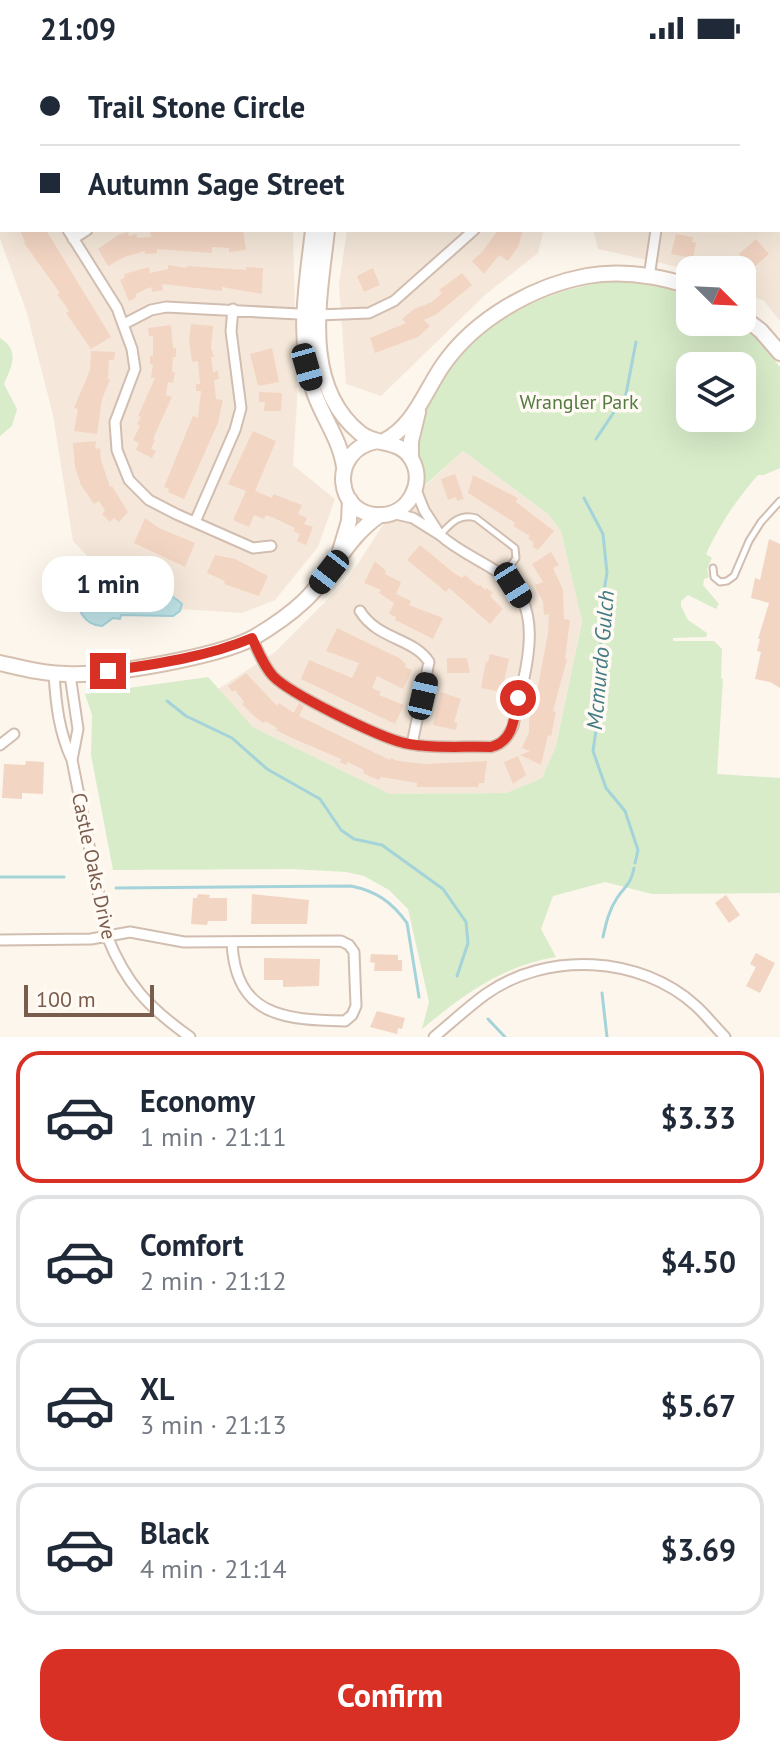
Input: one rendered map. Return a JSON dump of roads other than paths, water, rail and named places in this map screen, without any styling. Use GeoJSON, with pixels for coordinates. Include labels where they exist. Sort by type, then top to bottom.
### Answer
{"type":"FeatureCollection","features":[{"type":"Feature","properties":{"kind":"street"},"geometry":{"type":"LineString","coordinates":[[252,638],[271,674],[290,689],[390,738],[412,744],[491,747],[508,737],[513,726],[530,630],[523,602],[503,576],[458,551],[440,535],[413,518],[363,511],[350,500],[344,488],[340,445],[323,416],[307,367],[313,232]]}},
{"type":"Feature","properties":{"kind":"street"},"geometry":{"type":"LineString","coordinates":[[327,232],[311,315],[329,389],[342,413],[365,437],[399,446],[411,458]]}},
{"type":"Feature","properties":{"kind":"street"},"geometry":{"type":"LineString","coordinates":[[124,324],[151,310],[166,307],[359,315],[386,307],[416,284],[472,232]]}},
{"type":"Feature","properties":{"kind":"street"},"geometry":{"type":"LineString","coordinates":[[649,277],[656,232]]}},
{"type":"Feature","properties":{"kind":"street"},"geometry":{"type":"LineString","coordinates":[[70,234],[124,324],[132,349],[135,369],[115,422],[117,450],[129,480],[149,500],[195,522],[253,548],[271,546]]}},
{"type":"Feature","properties":{"kind":"street"},"geometry":{"type":"LineString","coordinates":[[344,467],[357,449],[394,435],[419,408],[444,363],[462,342],[488,319],[518,302],[552,286],[587,276],[616,274],[676,283]]}},
{"type":"Feature","properties":{"kind":"street"},"geometry":{"type":"LineString","coordinates":[[195,522],[235,430],[241,408],[231,331],[233,309]]}},
{"type":"Feature","properties":{"kind":"street"},"geometry":{"type":"LineString","coordinates":[[756,327],[780,353]]}},
{"type":"Feature","properties":{"kind":"street"},"geometry":{"type":"LineString","coordinates":[[0,663],[70,675],[132,668],[202,654],[252,638],[300,606],[362,528],[407,503],[415,489],[417,473],[411,458],[411,441],[419,408]]}},
{"type":"Feature","properties":{"kind":"street"},"geometry":{"type":"LineString","coordinates":[[415,489],[440,535]]}},
{"type":"Feature","properties":{"kind":"street"},"geometry":{"type":"LineString","coordinates":[[337,561],[349,521],[350,500]]}},
{"type":"Feature","properties":{"kind":"street"},"geometry":{"type":"LineString","coordinates":[[360,611],[369,625],[420,652],[429,662],[412,744]]}},
{"type":"Feature","properties":{"kind":"street","name":"Castle Oaks Drive"},"geometry":{"type":"LineString","coordinates":[[54,674],[59,725],[72,760],[107,936],[131,984],[157,1013],[190,1037]]}},
{"type":"Feature","properties":{"kind":"street","name":"Castle Oaks Drive"},"geometry":{"type":"LineString","coordinates":[[70,675],[78,729],[72,760]]}},
{"type":"Feature","properties":{"kind":"street"},"geometry":{"type":"LineString","coordinates":[[0,745],[14,734]]}},
{"type":"Feature","properties":{"kind":"street"},"geometry":{"type":"LineString","coordinates":[[0,940],[91,939],[130,932],[184,942],[341,941],[354,952],[356,1006],[352,1015],[345,1021],[303,1020],[284,1018],[269,1011],[244,988],[235,974],[232,942]]}},
{"type":"Feature","properties":{"kind":"street"},"geometry":{"type":"LineString","coordinates":[[434,1037],[487,993],[528,973],[570,964],[633,970],[664,984],[694,1004],[725,1037]]}},
{"type":"Feature","properties":{"kind":"lane"},"geometry":{"type":"LineString","coordinates":[[713,568],[714,577],[720,582],[734,576],[749,541],[780,501]]}},
{"type":"Feature","properties":{"kind":"lane"},"geometry":{"type":"LineString","coordinates":[[440,535],[459,518],[476,518],[515,548],[516,558],[503,576]]}},
{"type":"Feature","properties":{"kind":"water"},"geometry":{"type":"Polygon","coordinates":[[[91,558],[112,575],[119,587],[166,593],[182,604],[180,611],[173,616],[121,615],[120,619],[113,618],[102,626],[91,623],[82,615],[78,604],[82,590],[94,576],[91,558]]]}},
{"type":"Feature","properties":{"kind":"waterway","name":"Mcmurdo Gulch"},"geometry":{"type":"LineString","coordinates":[[596,439],[626,394],[636,342]]}},
{"type":"Feature","properties":{"kind":"waterway","name":"Mcmurdo Gulch"},"geometry":{"type":"LineString","coordinates":[[584,498],[603,534],[607,573],[602,602],[599,710],[593,751],[606,788],[625,811],[638,850],[635,863]]}},
{"type":"Feature","properties":{"kind":"waterway"},"geometry":{"type":"LineString","coordinates":[[61,599],[79,596]]}},
{"type":"Feature","properties":{"kind":"waterway"},"geometry":{"type":"LineString","coordinates":[[167,701],[186,716],[232,738],[267,769],[320,799],[341,830],[354,839],[382,845],[443,889],[466,922],[468,943],[457,976]]}},
{"type":"Feature","properties":{"kind":"waterway","name":"Mcmurdo Gulch"},"geometry":{"type":"LineString","coordinates":[[603,937],[612,907],[630,881],[634,868]]}},
{"type":"Feature","properties":{"kind":"waterway"},"geometry":{"type":"LineString","coordinates":[[0,877],[64,877]]}},
{"type":"Feature","properties":{"kind":"waterway"},"geometry":{"type":"LineString","coordinates":[[116,888],[351,886],[368,891],[389,903],[407,923],[419,997]]}},
{"type":"Feature","properties":{"kind":"waterway","name":"Mcmurdo Gulch"},"geometry":{"type":"LineString","coordinates":[[602,993],[607,1037]]}},
{"type":"Feature","properties":{"kind":"waterway"},"geometry":{"type":"LineString","coordinates":[[488,1019],[505,1037]]}},
{"type":"Feature","properties":{"kind":"park label","name":"Wrangler Park"},"geometry":{"type":"Point","coordinates":[579,402]}}]}
